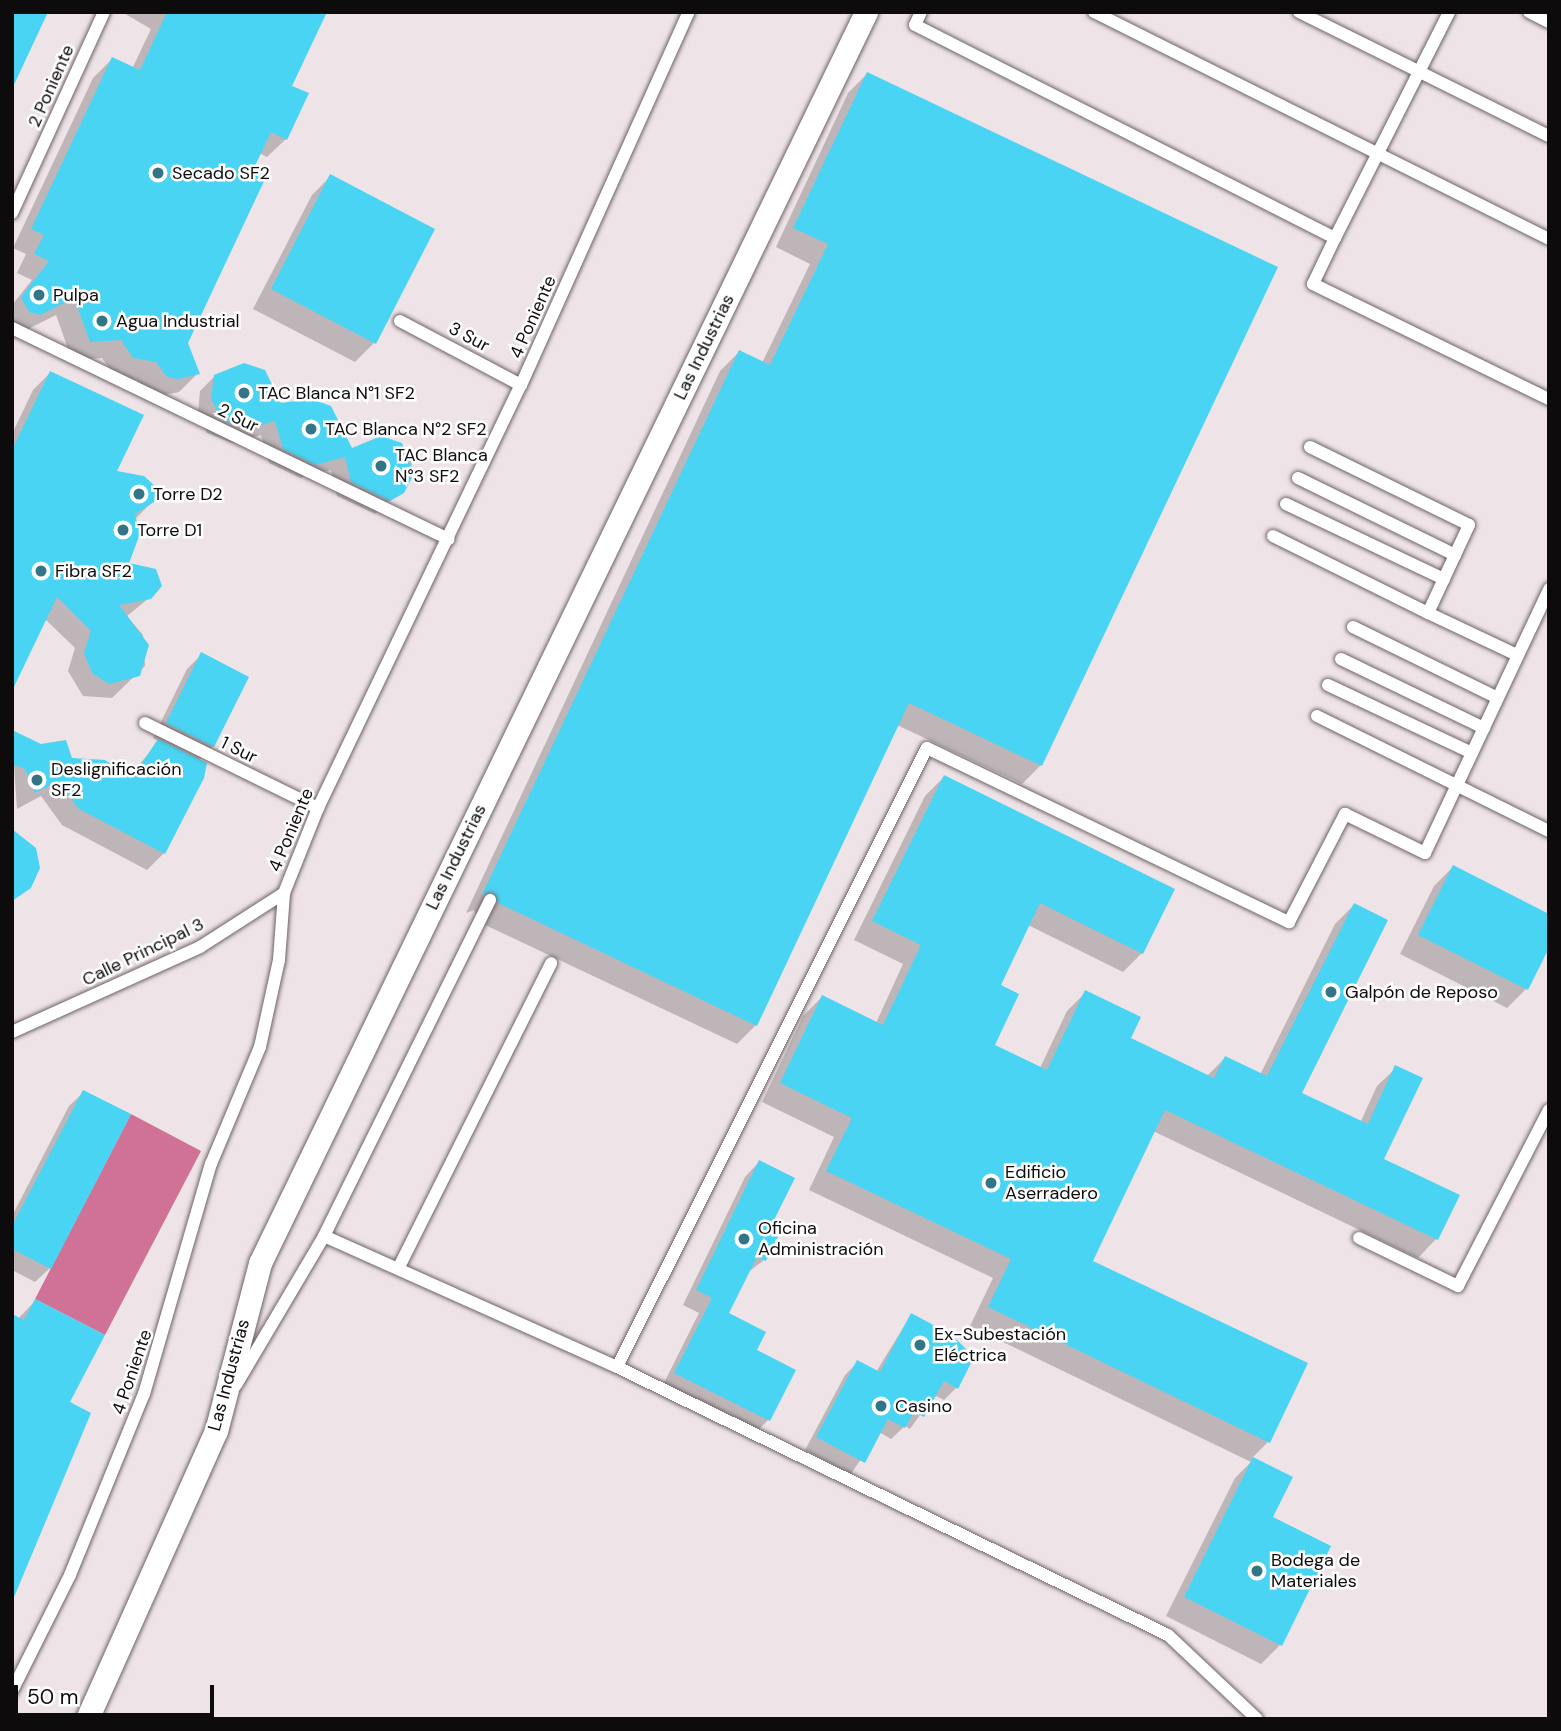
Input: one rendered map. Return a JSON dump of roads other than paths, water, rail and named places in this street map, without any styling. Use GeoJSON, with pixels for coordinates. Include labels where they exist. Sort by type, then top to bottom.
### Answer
{"type":"FeatureCollection","features":[{"type":"Feature","properties":{"kind":"street","name":"Las Industrias"},"geometry":{"type":"LineString","coordinates":[[87,1719],[216,1430],[260,1263],[866,12]]}},
{"type":"Feature","properties":{"kind":"lane","name":"2 Poniente"},"geometry":{"type":"LineString","coordinates":[[12,213],[104,12]]}},
{"type":"Feature","properties":{"kind":"lane","name":"4 Poniente"},"geometry":{"type":"LineString","coordinates":[[12,1691],[100,1505],[158,1355],[207,1176],[263,1036],[279,960],[284,893],[318,808],[522,385],[689,12]]}},
{"type":"Feature","properties":{"kind":"lane"},"geometry":{"type":"LineString","coordinates":[[921,12],[915,25],[1335,238]]}},
{"type":"Feature","properties":{"kind":"lane"},"geometry":{"type":"LineString","coordinates":[[1094,12],[1549,239]]}},
{"type":"Feature","properties":{"kind":"lane"},"geometry":{"type":"LineString","coordinates":[[1299,12],[1549,136]]}},
{"type":"Feature","properties":{"kind":"lane"},"geometry":{"type":"LineString","coordinates":[[1450,12],[1313,284],[1549,399]]}},
{"type":"Feature","properties":{"kind":"lane"},"geometry":{"type":"LineString","coordinates":[[1528,12],[1549,22]]}},
{"type":"Feature","properties":{"kind":"lane","name":"3 Sur"},"geometry":{"type":"LineString","coordinates":[[400,321],[522,385]]}},
{"type":"Feature","properties":{"kind":"lane","name":"2 Sur"},"geometry":{"type":"LineString","coordinates":[[12,328],[449,539]]}},
{"type":"Feature","properties":{"kind":"lane"},"geometry":{"type":"LineString","coordinates":[[1310,447],[1469,525],[1428,613]]}},
{"type":"Feature","properties":{"kind":"lane"},"geometry":{"type":"LineString","coordinates":[[1298,478],[1455,555]]}},
{"type":"Feature","properties":{"kind":"lane"},"geometry":{"type":"LineString","coordinates":[[1286,503],[1444,579]]}},
{"type":"Feature","properties":{"kind":"lane"},"geometry":{"type":"LineString","coordinates":[[1273,536],[1517,655]]}},
{"type":"Feature","properties":{"kind":"lane"},"geometry":{"type":"LineString","coordinates":[[617,1367],[926,748],[1289,922],[1345,814],[1425,853],[1549,589]]}},
{"type":"Feature","properties":{"kind":"lane"},"geometry":{"type":"LineString","coordinates":[[1353,627],[1498,698]]}},
{"type":"Feature","properties":{"kind":"lane"},"geometry":{"type":"LineString","coordinates":[[1341,659],[1484,728]]}},
{"type":"Feature","properties":{"kind":"lane"},"geometry":{"type":"LineString","coordinates":[[1328,685],[1472,753]]}},
{"type":"Feature","properties":{"kind":"lane"},"geometry":{"type":"LineString","coordinates":[[1317,716],[1549,831]]}},
{"type":"Feature","properties":{"kind":"lane","name":"1 Sur"},"geometry":{"type":"LineString","coordinates":[[145,723],[318,808]]}},
{"type":"Feature","properties":{"kind":"lane","name":"Calle Principal 3"},"geometry":{"type":"LineString","coordinates":[[12,1032],[201,947],[284,893]]}},
{"type":"Feature","properties":{"kind":"lane"},"geometry":{"type":"LineString","coordinates":[[216,1430],[258,1342],[324,1237],[490,900]]}},
{"type":"Feature","properties":{"kind":"lane"},"geometry":{"type":"LineString","coordinates":[[398,1269],[551,963]]}},
{"type":"Feature","properties":{"kind":"lane"},"geometry":{"type":"LineString","coordinates":[[1359,1238],[1458,1286],[1549,1110]]}},
{"type":"Feature","properties":{"kind":"lane"},"geometry":{"type":"LineString","coordinates":[[324,1237],[617,1367],[1168,1635],[1257,1719]]}},
{"type":"Feature","properties":{"kind":"place","name":"Secado SF2"},"geometry":{"type":"Point","coordinates":[158,173]}},
{"type":"Feature","properties":{"kind":"place","name":"Pulpa"},"geometry":{"type":"Point","coordinates":[39,295]}},
{"type":"Feature","properties":{"kind":"place","name":"Agua Industrial"},"geometry":{"type":"Point","coordinates":[102,321]}},
{"type":"Feature","properties":{"kind":"place","name":"TAC Blanca N°1 SF2"},"geometry":{"type":"Point","coordinates":[244,393]}},
{"type":"Feature","properties":{"kind":"place","name":"TAC Blanca N°2 SF2"},"geometry":{"type":"Point","coordinates":[311,429]}},
{"type":"Feature","properties":{"kind":"place","name":"TAC Blanca N°3 SF2"},"geometry":{"type":"Point","coordinates":[381,466]}},
{"type":"Feature","properties":{"kind":"place","name":"Torre D2"},"geometry":{"type":"Point","coordinates":[139,494]}},
{"type":"Feature","properties":{"kind":"place","name":"Torre D1"},"geometry":{"type":"Point","coordinates":[123,530]}},
{"type":"Feature","properties":{"kind":"place","name":"Fibra SF2"},"geometry":{"type":"Point","coordinates":[41,571]}},
{"type":"Feature","properties":{"kind":"place","name":"Deslignificación SF2"},"geometry":{"type":"Point","coordinates":[37,780]}},
{"type":"Feature","properties":{"kind":"place","name":"Galpón de Reposo"},"geometry":{"type":"Point","coordinates":[1331,992]}},
{"type":"Feature","properties":{"kind":"place","name":"Edificio Aserradero"},"geometry":{"type":"Point","coordinates":[991,1183]}},
{"type":"Feature","properties":{"kind":"place","name":"Oficina Administración"},"geometry":{"type":"Point","coordinates":[744,1239]}},
{"type":"Feature","properties":{"kind":"place","name":"Ex-Subestación Eléctrica"},"geometry":{"type":"Point","coordinates":[920,1345]}},
{"type":"Feature","properties":{"kind":"place","name":"Casino"},"geometry":{"type":"Point","coordinates":[881,1406]}},
{"type":"Feature","properties":{"kind":"place","name":"Bodega de Materiales"},"geometry":{"type":"Point","coordinates":[1257,1571]}}]}
